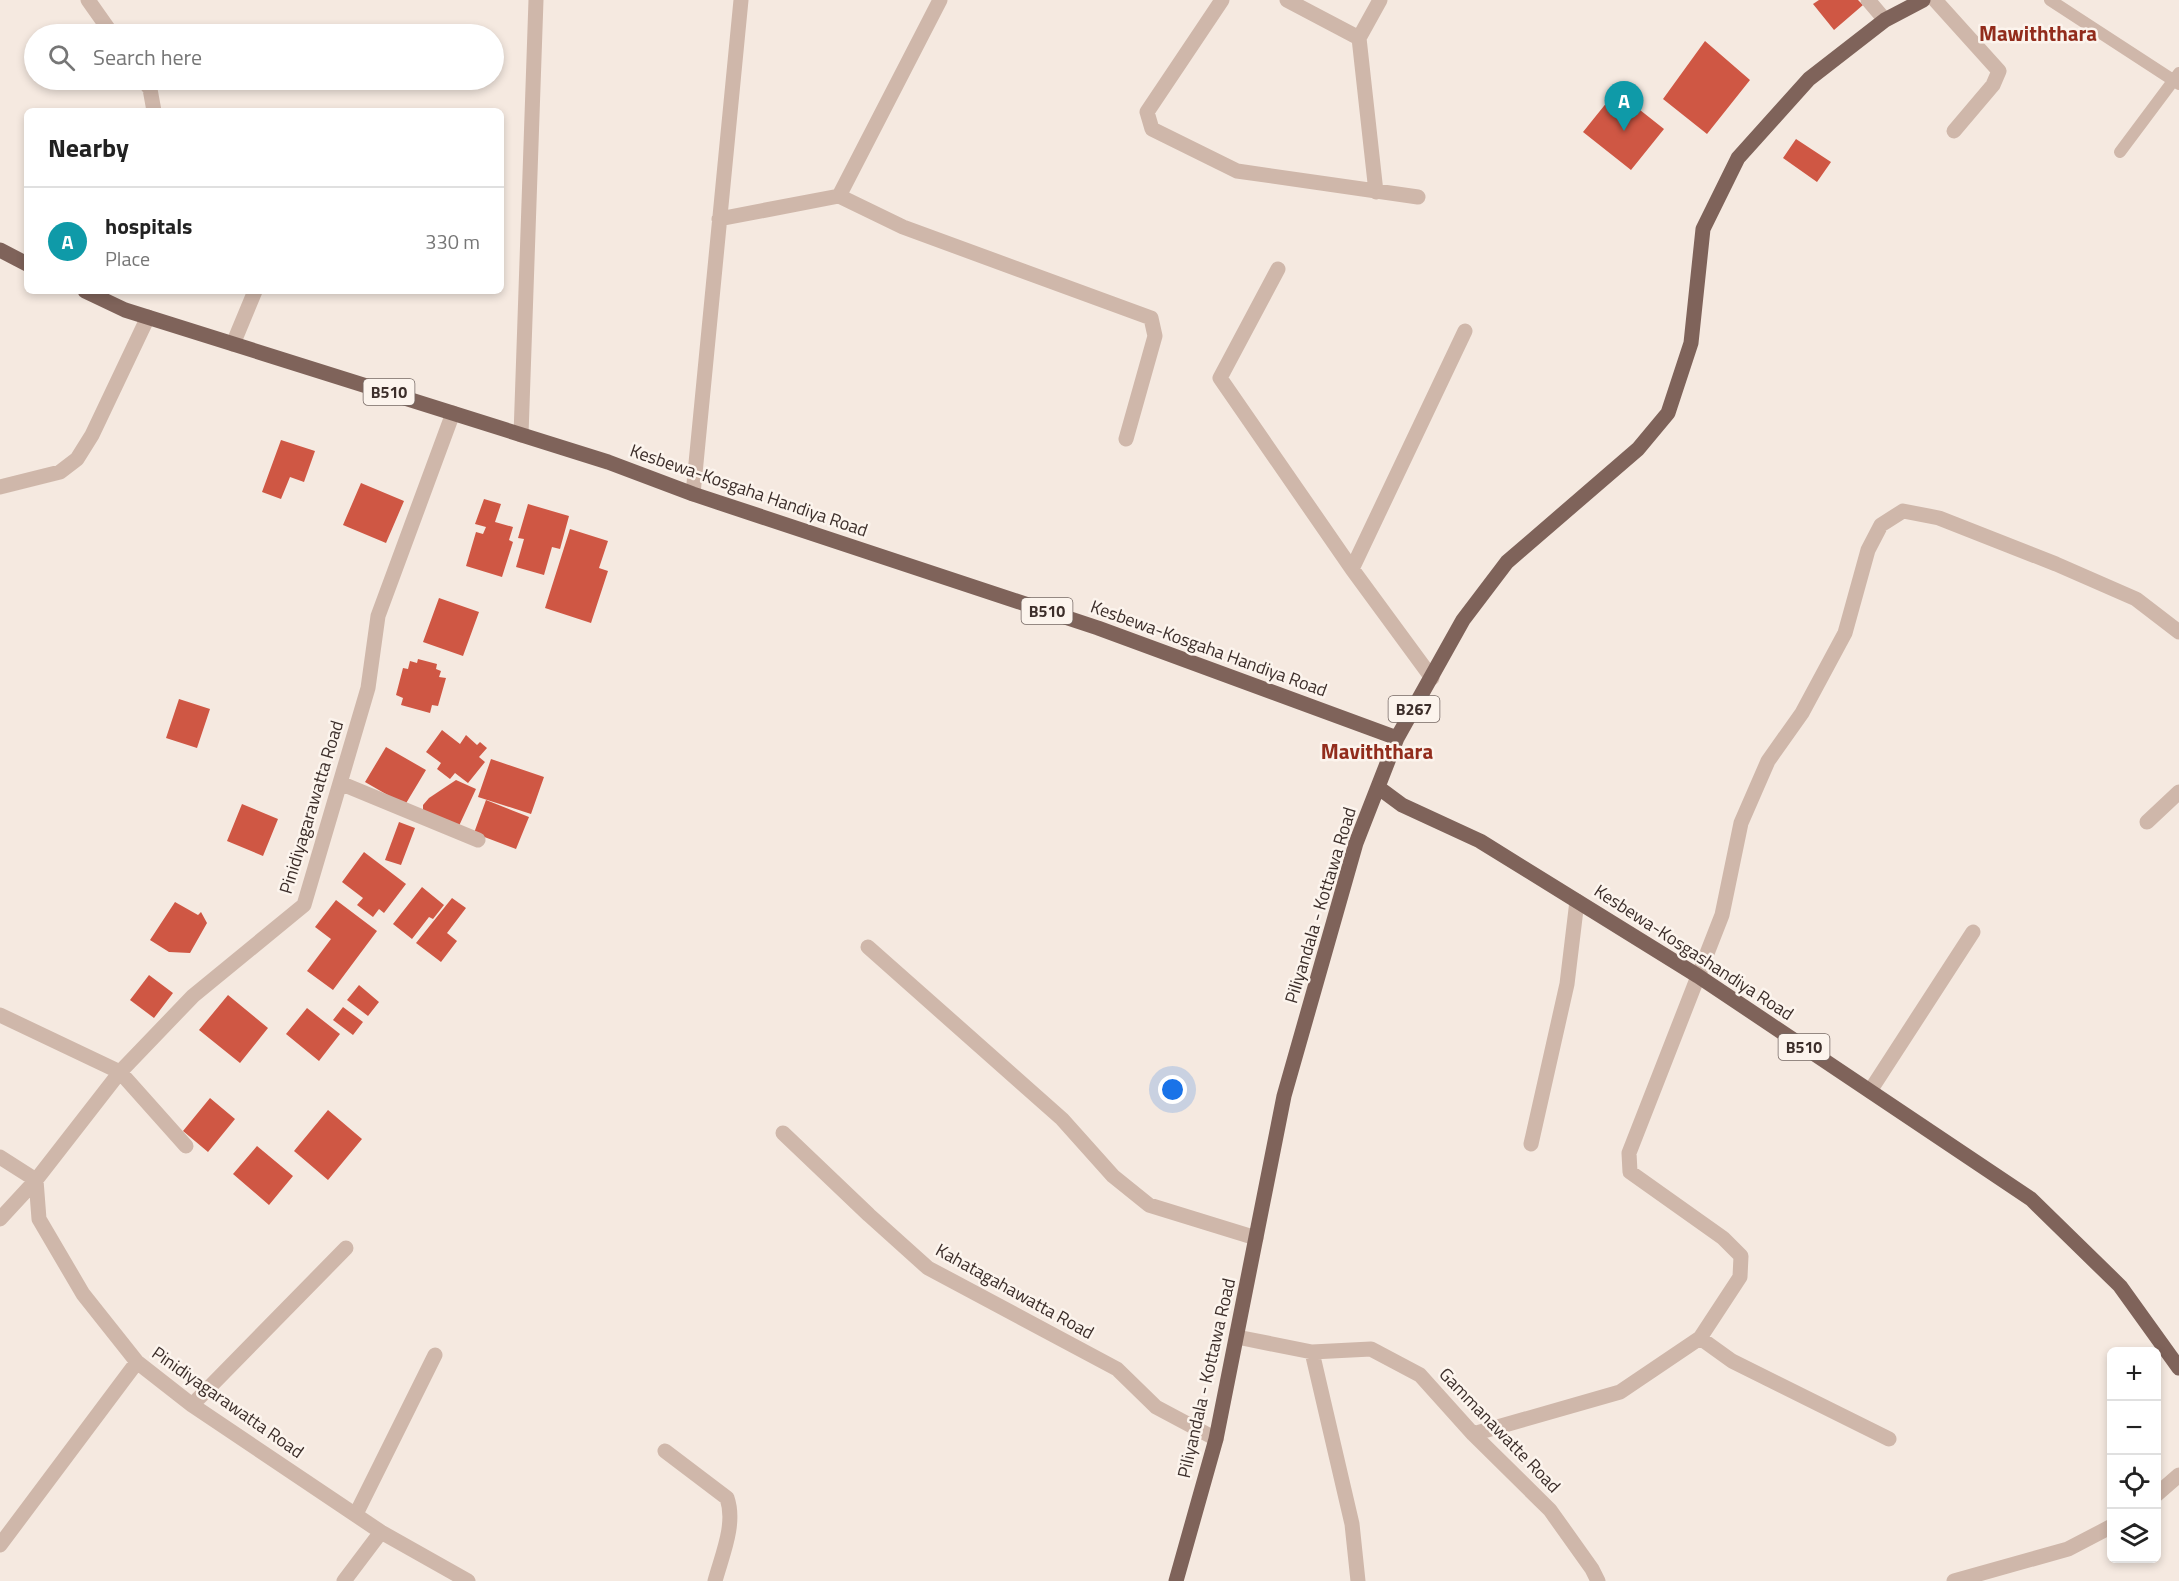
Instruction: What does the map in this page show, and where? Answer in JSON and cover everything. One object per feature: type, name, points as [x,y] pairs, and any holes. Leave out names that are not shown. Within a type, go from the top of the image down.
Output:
[{"type":"main road","name":"Piliyandala - Kottawa Road","points":[[1176,1581],[1216,1439],[1284,1096],[1356,843],[1397,738],[1463,620],[1508,562],[1638,450],[1668,413],[1690,343],[1703,229],[1737,158],[1809,79],[1885,20],[1923,0]]},
{"type":"main road","points":[[0,250],[24,262]]},
{"type":"main road","name":"Kesbewa-Kosgaha Handiya Road","points":[[91,294],[125,310],[608,462],[693,494],[1098,628],[1397,738]]},
{"type":"main road","name":"Kesbewa-Kosgashandiya Road","points":[[1379,788],[1402,805],[1480,841],[1698,976],[2031,1199],[2120,1286],[2179,1368]]},
{"type":"street","points":[[88,0],[105,24]]},
{"type":"street","points":[[521,435],[536,0]]},
{"type":"street","points":[[693,494],[741,0]]},
{"type":"street","points":[[839,196],[940,0]]},
{"type":"street","points":[[1222,0],[1147,112],[1152,129],[1237,171],[1418,197]]},
{"type":"street","points":[[1287,0],[1359,38]]},
{"type":"street","points":[[1376,192],[1359,38],[1380,0]]},
{"type":"street","points":[[1869,0],[1885,20]]},
{"type":"street","points":[[1935,0],[1999,71],[1993,85],[1954,131]]},
{"type":"street","points":[[150,90],[153,108]]},
{"type":"street","points":[[718,219],[839,196],[903,227],[1151,318],[1155,336],[1126,440]]},
{"type":"street","points":[[1278,269],[1220,378],[1352,569],[1432,678]]},
{"type":"street","points":[[233,344],[254,294]]},
{"type":"street","points":[[0,487],[60,472],[77,459],[92,435],[148,317]]},
{"type":"street","points":[[1352,569],[1465,331]]},
{"type":"street","name":"Pinidiyagarawatta Road","points":[[453,413],[378,616],[368,688],[304,904],[193,996],[120,1072],[36,1180],[39,1219],[83,1294],[137,1362],[192,1405],[381,1532],[468,1581]]},
{"type":"street","points":[[1473,1434],[1620,1392],[1700,1338],[1740,1277],[1741,1256],[1723,1238],[1630,1172],[1629,1154],[1722,915],[1741,823],[1768,761],[1802,713],[1845,633],[1868,550],[1881,525],[1903,511],[1939,518],[2056,564],[2136,599],[2179,632]]},
{"type":"street","points":[[340,783],[478,840]]},
{"type":"street","points":[[2147,822],[2179,792]]},
{"type":"street","points":[[1531,1144],[1567,984],[1577,901]]},
{"type":"street","points":[[1870,1091],[1973,932]]},
{"type":"street","points":[[868,947],[1062,1119],[1113,1176],[1149,1204],[1256,1238]]},
{"type":"street","points":[[0,1015],[120,1072],[186,1146]]},
{"type":"street","name":"Kahatagahawatta Road","points":[[783,1133],[868,1215],[928,1268],[1118,1369],[1156,1407],[1216,1439]]},
{"type":"street","points":[[0,1157],[36,1180],[0,1219]]},
{"type":"street","points":[[192,1405],[346,1248]]},
{"type":"street","name":"Gammanawatte Road","points":[[1237,1337],[1312,1352],[1371,1349],[1420,1375],[1473,1434],[1550,1510],[1598,1581]]},
{"type":"street","points":[[1700,1338],[1732,1360],[1889,1439]]},
{"type":"street","points":[[1312,1352],[1353,1524],[1358,1581]]},
{"type":"street","points":[[356,1514],[435,1355]]},
{"type":"street","points":[[0,1545],[137,1362]]},
{"type":"street","points":[[665,1451],[727,1498],[730,1520],[715,1581]]},
{"type":"street","points":[[2161,1491],[2179,1475]]},
{"type":"street","points":[[1954,1581],[2068,1549],[2107,1529]]},
{"type":"street","points":[[344,1581],[381,1532]]},
{"type":"lane","points":[[2050,0],[2177,79],[2120,152]]},
{"type":"building","points":[[1819,0],[1858,0],[1863,5],[1834,30],[1813,4]]},
{"type":"building","points":[[1705,41],[1750,80],[1707,134],[1663,99]]},
{"type":"building","points":[[1616,91],[1664,129],[1631,170],[1583,132]]},
{"type":"building","points":[[1796,139],[1831,162],[1817,182],[1783,158]]},
{"type":"building","points":[[281,440],[315,451],[304,482],[290,477],[281,499],[262,492]]},
{"type":"building","points":[[361,483],[404,501],[386,543],[343,525]]},
{"type":"building","points":[[484,499],[501,504],[495,522],[513,527],[509,540],[513,542],[502,577],[466,566],[476,532],[483,534],[486,527],[475,524]]},
{"type":"building","points":[[528,504],[569,516],[560,549],[552,547],[544,575],[516,567],[524,539],[518,538]]},
{"type":"building","points":[[570,529],[608,541],[599,568],[608,571],[591,623],[545,608]]},
{"type":"building","points":[[439,598],[479,612],[463,656],[423,642]]},
{"type":"building","points":[[418,659],[437,664],[436,669],[441,671],[439,677],[446,678],[438,706],[432,705],[430,713],[401,705],[403,698],[396,695],[403,668],[408,669],[410,661],[417,663]]},
{"type":"building","points":[[179,699],[210,709],[197,748],[166,738]]},
{"type":"building","points":[[442,730],[460,744],[466,735],[477,745],[480,742],[487,748],[479,757],[485,762],[468,783],[455,773],[450,779],[437,769],[441,763],[426,752]]},
{"type":"building","points":[[386,747],[426,770],[405,805],[365,782]]},
{"type":"building","points":[[491,759],[544,777],[531,814],[478,797]]},
{"type":"building","points":[[456,780],[476,789],[458,828],[423,813],[423,805],[429,798]]},
{"type":"building","points":[[486,800],[529,817],[516,849],[474,833]]},
{"type":"building","points":[[242,804],[278,819],[263,856],[227,841]]},
{"type":"building","points":[[399,822],[415,828],[401,865],[385,860]]},
{"type":"building","points":[[364,852],[406,884],[384,913],[379,909],[373,917],[357,905],[363,898],[342,882]]},
{"type":"building","points":[[422,887],[444,905],[433,919],[429,917],[412,939],[393,924]]},
{"type":"building","points":[[452,898],[466,908],[447,933],[457,941],[441,962],[416,943]]},
{"type":"building","points":[[336,900],[377,931],[333,990],[307,971],[331,939],[315,927]]},
{"type":"building","points":[[175,902],[198,915],[201,912],[207,923],[190,953],[169,952],[150,940]]},
{"type":"building","points":[[149,975],[173,993],[154,1018],[130,1000]]},
{"type":"building","points":[[359,985],[379,1002],[368,1016],[347,1000]]},
{"type":"building","points":[[228,995],[268,1028],[240,1063],[199,1030]]},
{"type":"building","points":[[343,1007],[363,1022],[353,1035],[333,1020]]},
{"type":"building","points":[[307,1008],[340,1034],[319,1061],[286,1034]]},
{"type":"building","points":[[210,1098],[235,1119],[208,1152],[183,1131]]},
{"type":"building","points":[[328,1110],[362,1139],[328,1180],[294,1151]]},
{"type":"building","points":[[257,1146],[293,1176],[269,1205],[233,1174]]},
{"type":"place","name":"hospitals","points":[[1624,131]]},
{"type":"district","name":"Mawiththara","points":[[2038,33]]},
{"type":"district","name":"Maviththara","points":[[1377,751]]}]
